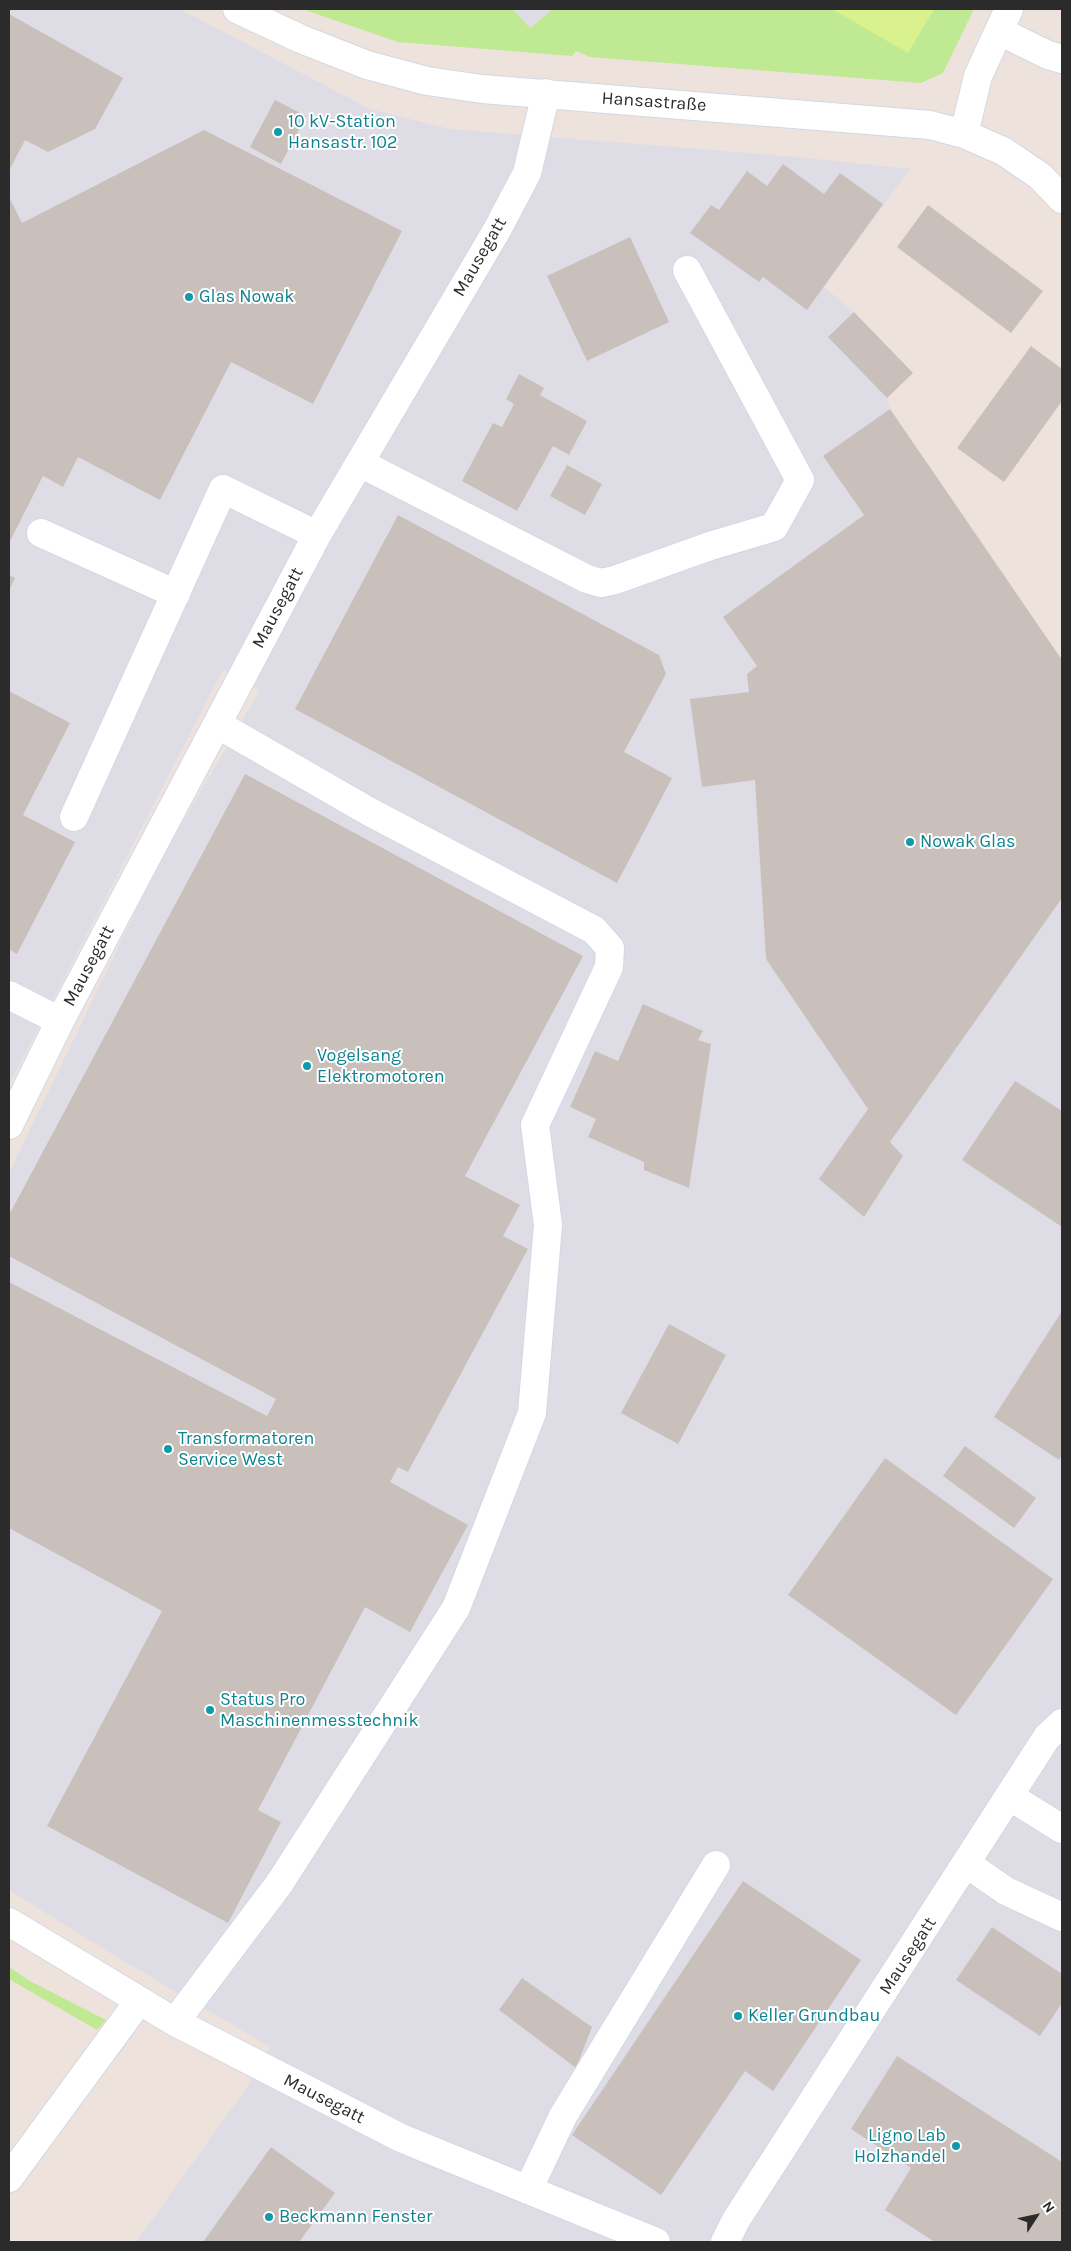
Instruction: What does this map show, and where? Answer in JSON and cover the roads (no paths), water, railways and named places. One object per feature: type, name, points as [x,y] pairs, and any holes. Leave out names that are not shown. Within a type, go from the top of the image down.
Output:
[{"type":"street","name":"Hansastraße","points":[[237,9],[301,39],[367,65],[427,81],[482,89],[920,124],[964,134],[1003,151],[1040,176],[1062,199]]},
{"type":"street","points":[[964,134],[978,76],[1004,20],[1048,55],[1062,59]]},
{"type":"street","name":"Mausegatt","points":[[9,1125],[60,1021],[318,535],[498,230],[527,172],[546,93]]},
{"type":"street","points":[[360,463],[540,556],[587,579],[601,583],[710,546],[774,527],[800,480],[687,270]]},
{"type":"street","points":[[74,818],[223,489],[318,535]]},
{"type":"street","points":[[41,532],[176,594]]},
{"type":"street","points":[[175,2022],[279,1884],[456,1608],[532,1413],[548,1225],[535,1124],[609,967],[610,948],[594,930],[368,811],[217,724]]},
{"type":"street","points":[[9,995],[60,1021]]},
{"type":"street","name":"Mausegatt","points":[[725,2242],[736,2220],[1047,1737],[1062,1723]]},
{"type":"street","points":[[1009,1796],[1062,1829]]},
{"type":"street","points":[[967,1864],[1006,1891],[1062,1918]]},
{"type":"street","points":[[528,2190],[563,2116],[716,1865]]},
{"type":"street","name":"Mausegatt","points":[[9,1922],[175,2022],[400,2138],[656,2242]]},
{"type":"street","points":[[9,2178],[139,2001]]},
{"type":"place","name":"10 kV-Station Hansastr. 102","points":[[278,132]]},
{"type":"place","name":"Glas Nowak","points":[[189,297]]},
{"type":"place","name":"Nowak Glas","points":[[910,842]]},
{"type":"place","name":"Vogelsang Elektromotoren","points":[[307,1066]]},
{"type":"place","name":"Transformatoren Service West","points":[[168,1449]]},
{"type":"place","name":"Status Pro Maschinenmesstechnik","points":[[210,1710]]},
{"type":"place","name":"Keller Grundbau","points":[[738,2016]]},
{"type":"place","name":"Ligno Lab Holzhandel","points":[[956,2146]]},
{"type":"place","name":"Beckmann Fenster","points":[[269,2217]]}]
